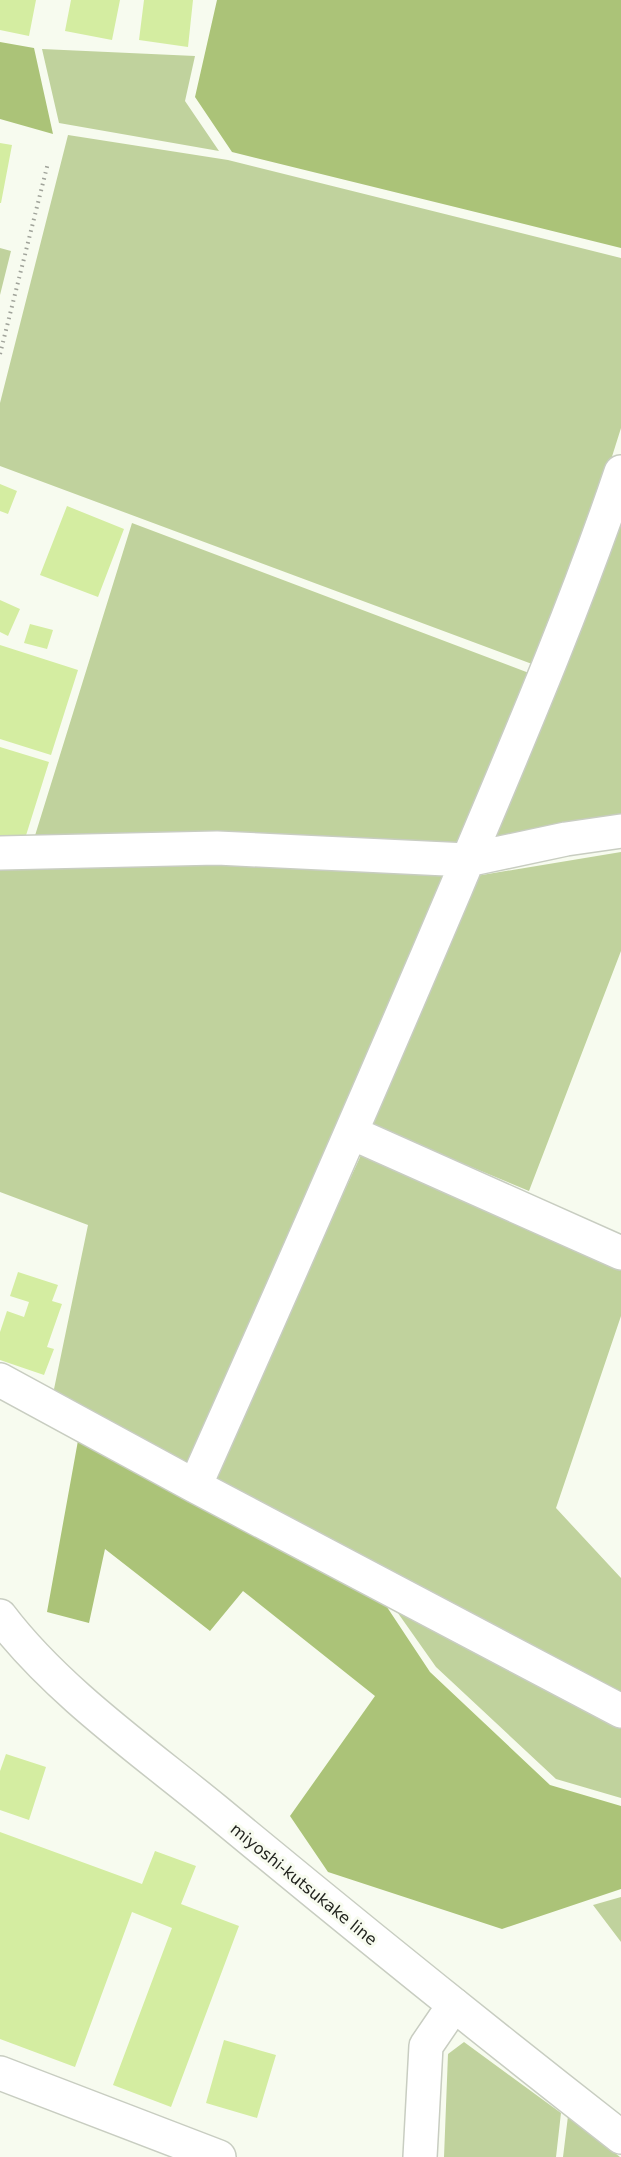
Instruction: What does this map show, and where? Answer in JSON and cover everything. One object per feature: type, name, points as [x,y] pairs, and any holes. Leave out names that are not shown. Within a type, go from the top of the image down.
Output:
[{"type":"street","points":[[195,1486],[352,1133],[544,679],[603,526],[621,472]]},
{"type":"street","points":[[0,853],[217,848],[467,860],[566,839],[621,831]]},
{"type":"street","points":[[352,1133],[621,1253]]},
{"type":"street","points":[[0,1380],[195,1486],[621,1711]]},
{"type":"street","name":"miyoshi-kutsukake line","points":[[0,1616],[15,1636],[68,1689],[454,2005],[621,2138]]},
{"type":"street","points":[[420,2157],[426,2046],[454,2005]]},
{"type":"street","points":[[0,2073],[166,2147],[219,2157]]},
{"type":"path","points":[[0,354],[48,163]]},
{"type":"green space","points":[[217,0],[621,0],[621,248],[232,152],[195,97]]},
{"type":"green space","points":[[0,42],[34,48],[53,134],[0,119]]},
{"type":"green space","points":[[42,49],[195,56],[185,101],[219,151],[59,123]]},
{"type":"green space","points":[[68,135],[228,160],[621,258],[621,428],[593,517],[532,664],[0,466],[0,403]]},
{"type":"green space","points":[[0,248],[11,251],[0,295]]},
{"type":"green space","points":[[621,508],[621,825],[481,851]]},
{"type":"green space","points":[[132,523],[529,673],[459,852],[33,842]]},
{"type":"green space","points":[[621,852],[621,951],[529,1191],[370,1125],[476,876]]},
{"type":"green space","points":[[214,859],[443,874],[340,1129],[190,1470],[53,1394],[88,1225],[0,1192],[0,862]]},
{"type":"green space","points":[[361,1155],[621,1271],[621,1316],[556,1508],[621,1578],[621,1694],[213,1478]]},
{"type":"green space","points":[[79,1435],[379,1595],[430,1672],[550,1785],[621,1806],[621,1889],[502,1929],[328,1872],[290,1816],[375,1696],[243,1591],[210,1631],[105,1549],[89,1623],[47,1612]]},
{"type":"green space","points":[[388,1599],[621,1723],[621,1798],[556,1779],[436,1667]]},
{"type":"green space","points":[[621,1897],[621,1942],[593,1905]]},
{"type":"green space","points":[[464,2042],[561,2113],[556,2157],[444,2157],[448,2054]]},
{"type":"green space","points":[[568,2116],[620,2157],[563,2157]]},
{"type":"building","points":[[0,0],[36,0],[29,36],[0,30]]},
{"type":"building","points":[[71,0],[120,0],[112,40],[65,31]]},
{"type":"building","points":[[144,0],[193,0],[188,47],[139,40]]},
{"type":"building","points":[[0,143],[12,145],[1,203],[0,203]]},
{"type":"building","points":[[0,484],[17,491],[8,514],[0,511]]},
{"type":"building","points":[[67,506],[124,529],[98,597],[40,575]]},
{"type":"building","points":[[0,600],[20,609],[8,636],[0,632]]},
{"type":"building","points":[[30,624],[53,630],[47,649],[24,643]]},
{"type":"building","points":[[0,645],[78,670],[51,755],[0,739]]},
{"type":"building","points":[[0,747],[49,762],[23,845],[0,838]]},
{"type":"building","points":[[18,1272],[58,1285],[52,1301],[62,1304],[47,1347],[54,1349],[44,1375],[0,1360],[0,1332],[7,1311],[24,1317],[29,1302],[10,1296]]},
{"type":"building","points":[[6,1754],[46,1767],[29,1820],[0,1810],[0,1771]]},
{"type":"building","points":[[0,1832],[142,1884],[155,1851],[196,1866],[181,1904],[239,1926],[171,2107],[113,2085],[172,1928],[132,1912],[75,2067],[0,2039]]},
{"type":"building","points":[[224,2040],[276,2055],[257,2118],[206,2103]]}]
